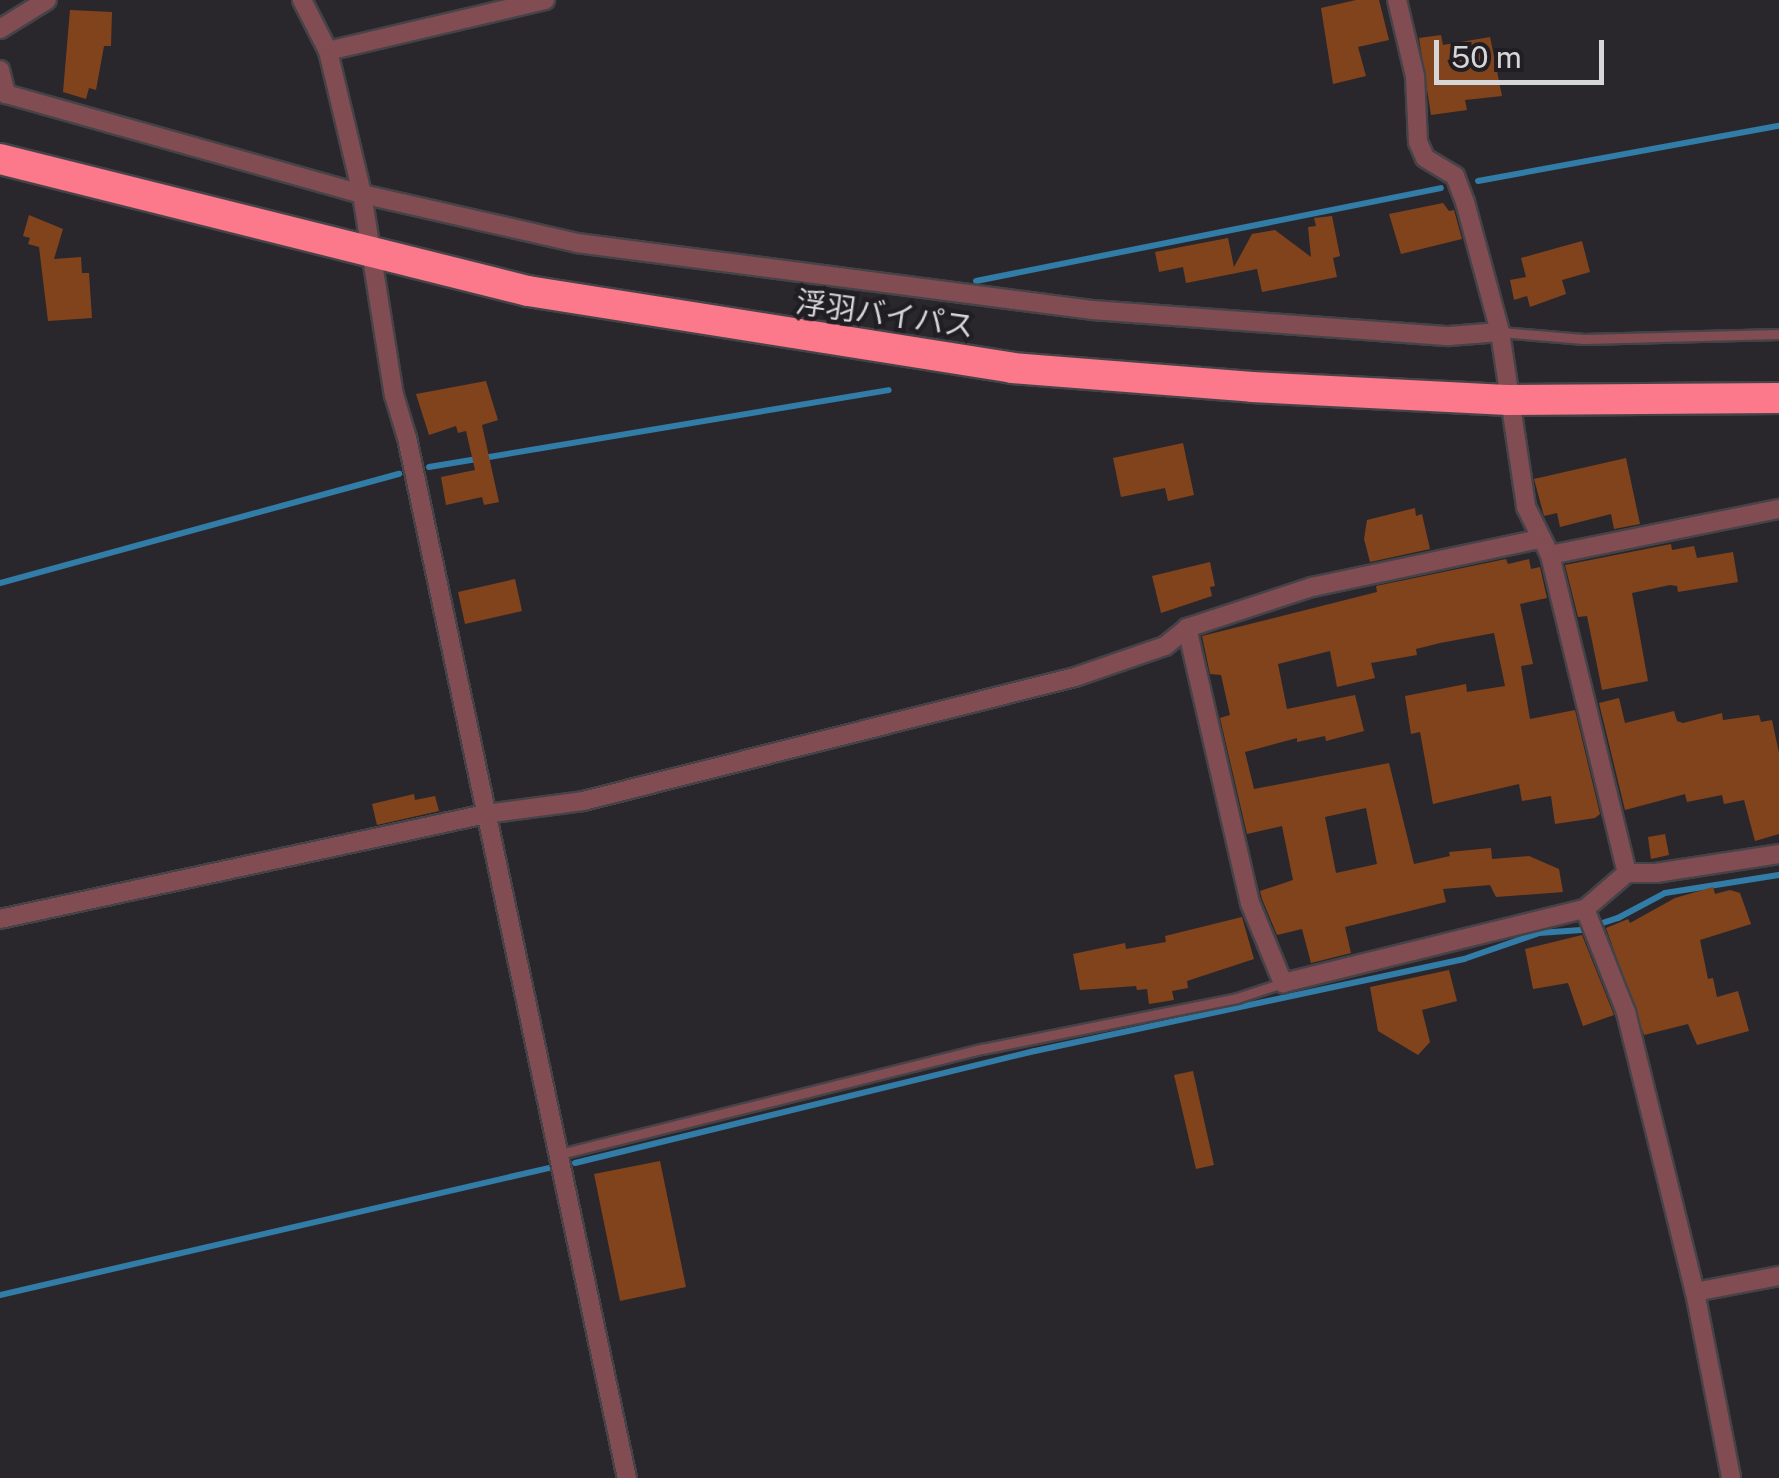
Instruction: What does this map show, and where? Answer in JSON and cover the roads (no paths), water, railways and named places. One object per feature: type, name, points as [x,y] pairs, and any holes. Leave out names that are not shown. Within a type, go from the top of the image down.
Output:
[{"type":"highway","name":"浮羽バイパス","points":[[0,159],[375,256],[565,298],[1012,368],[1252,387],[1508,400],[1779,398]]},
{"type":"street","points":[[0,29],[47,0]]},
{"type":"street","points":[[302,0],[328,51],[362,194],[375,256],[394,395],[408,438],[627,1478]]},
{"type":"street","points":[[328,51],[544,0]]},
{"type":"street","points":[[1397,0],[1415,76],[1418,142],[1424,158],[1455,176],[1500,332],[1526,507],[1545,547],[1628,872]]},
{"type":"street","points":[[0,70],[6,94],[362,194],[578,244],[1092,310],[1430,334],[1500,332]]},
{"type":"street","points":[[0,919],[486,814],[582,802],[1076,677],[1165,646],[1187,628],[1312,587],[1779,510]]},
{"type":"street","points":[[1187,628],[1250,902],[1283,983],[1587,915],[1628,872],[1656,873],[1779,854]]},
{"type":"street","points":[[1587,915],[1626,1012],[1695,1292],[1731,1478]]},
{"type":"street","points":[[1695,1292],[1779,1276]]},
{"type":"lane","points":[[1500,332],[1584,340],[1779,334]]},
{"type":"lane","points":[[560,1154],[982,1048],[1236,998],[1283,983]]},
{"type":"waterway","points":[[1478,181],[1779,126]]},
{"type":"waterway","points":[[976,281],[1441,188]]},
{"type":"waterway","points":[[429,467],[889,390]]},
{"type":"waterway","points":[[0,583],[399,474]]},
{"type":"waterway","points":[[575,1163],[1035,1051],[1464,959],[1539,933],[1581,930],[1618,918],[1665,893],[1779,875]]},
{"type":"waterway","points":[[0,1295],[549,1168]]}]
